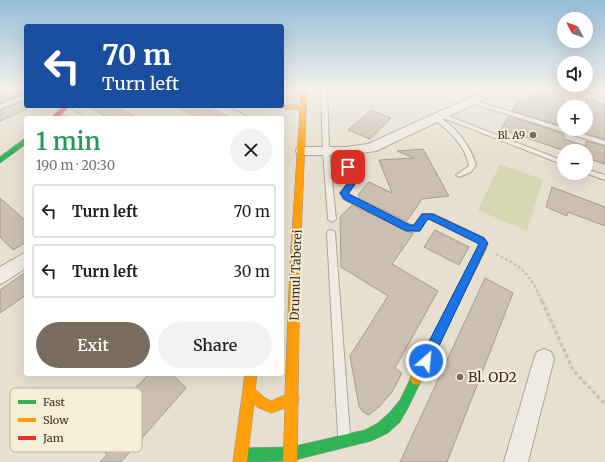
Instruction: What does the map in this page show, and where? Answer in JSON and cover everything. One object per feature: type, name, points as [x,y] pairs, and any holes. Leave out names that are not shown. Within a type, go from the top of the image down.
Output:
[{"type":"main road","name":"Drumul Taberei","points":[[290,458],[293,399],[295,264],[302,151],[302,111]]},
{"type":"main road","points":[[0,161],[24,143]]},
{"type":"main road","points":[[250,376],[240,459],[290,458],[366,436],[383,428],[404,404],[482,247]]},
{"type":"main road","points":[[249,391],[261,402],[271,407],[293,399]]},
{"type":"street","points":[[226,111],[238,116]]},
{"type":"street","points":[[302,151],[345,152],[370,148],[454,111]]},
{"type":"street","points":[[0,276],[24,260]]},
{"type":"street","points":[[516,462],[544,359]]},
{"type":"lane","points":[[325,111],[326,151],[332,219]]},
{"type":"lane","points":[[501,111],[605,143]]},
{"type":"lane","points":[[440,117],[557,160]]},
{"type":"lane","points":[[440,117],[472,158],[472,168],[459,174]]},
{"type":"lane","points":[[345,152],[351,184],[344,193],[346,197],[412,229],[417,228],[425,216],[430,216],[481,240],[484,243],[482,247]]},
{"type":"lane","points":[[593,174],[605,178]]},
{"type":"lane","points":[[331,233],[344,442]]},
{"type":"path","points":[[482,247],[514,262],[526,271],[534,283],[573,370],[605,404]]},
{"type":"green space","points":[[500,164],[543,180],[527,231],[478,210]]},
{"type":"building","points":[[0,111],[25,111],[0,121]]},
{"type":"building","points":[[95,111],[124,111],[134,116],[105,116]]},
{"type":"building","points":[[184,111],[210,111],[222,116],[195,116]]},
{"type":"building","points":[[370,111],[391,118],[370,139],[348,130]]},
{"type":"building","points":[[512,111],[557,111],[557,125]]},
{"type":"building","points":[[593,111],[605,111],[605,139],[593,136]]},
{"type":"building","name":"Bl. A9","points":[[509,116],[557,132],[557,136],[564,136],[564,139],[580,144],[557,144],[557,148],[501,129]]},
{"type":"building","name":"Bl. A9","points":[[586,141],[605,146],[605,164],[593,160],[593,144],[586,144]]},
{"type":"building","points":[[423,149],[449,196],[422,199],[407,221],[358,198],[360,196],[358,195],[369,182],[392,193],[379,160],[414,158],[397,151]]},
{"type":"building","points":[[552,187],[605,207],[605,226],[568,212],[567,216],[546,207]]},
{"type":"building","points":[[0,198],[24,219],[24,243],[13,250],[0,237]]},
{"type":"building","points":[[352,205],[413,234],[392,264],[438,291],[395,368],[402,373],[392,392],[379,407],[369,415],[363,412],[359,406],[350,356],[388,296],[341,267],[340,217]]},
{"type":"building","points":[[435,230],[469,247],[459,265],[424,247]]},
{"type":"building","points":[[24,273],[24,296],[0,313],[0,290]]},
{"type":"building","name":"Bl. OD2","points":[[485,278],[513,293],[447,462],[400,462]]},
{"type":"building","points":[[147,376],[174,376],[186,388],[142,438],[142,388],[135,388]]},
{"type":"building","points":[[105,452],[130,452],[121,462],[100,462],[107,455]]},
{"type":"traffic: fast","points":[[0,161],[24,143]]},
{"type":"traffic: fast","points":[[241,455],[291,454],[366,436],[383,428],[395,417],[404,404],[416,379]]},
{"type":"traffic: slow","points":[[290,462],[295,264],[303,111]]},
{"type":"traffic: slow","points":[[416,379],[482,247]]},
{"type":"traffic: slow","points":[[240,462],[251,376]]},
{"type":"traffic: slow","points":[[249,391],[261,403],[271,407],[293,399]]},
{"type":"traffic: jam","points":[[56,116],[62,111]]},
{"type":"place","name":"Bl. A9","points":[[533,135]]},
{"type":"place","name":"Bl. OD2","points":[[460,377]]},
{"type":"route","points":[[348,167],[351,186],[344,193],[346,197],[412,229],[417,228],[425,216],[430,216],[481,240],[484,243],[426,361]]}]
